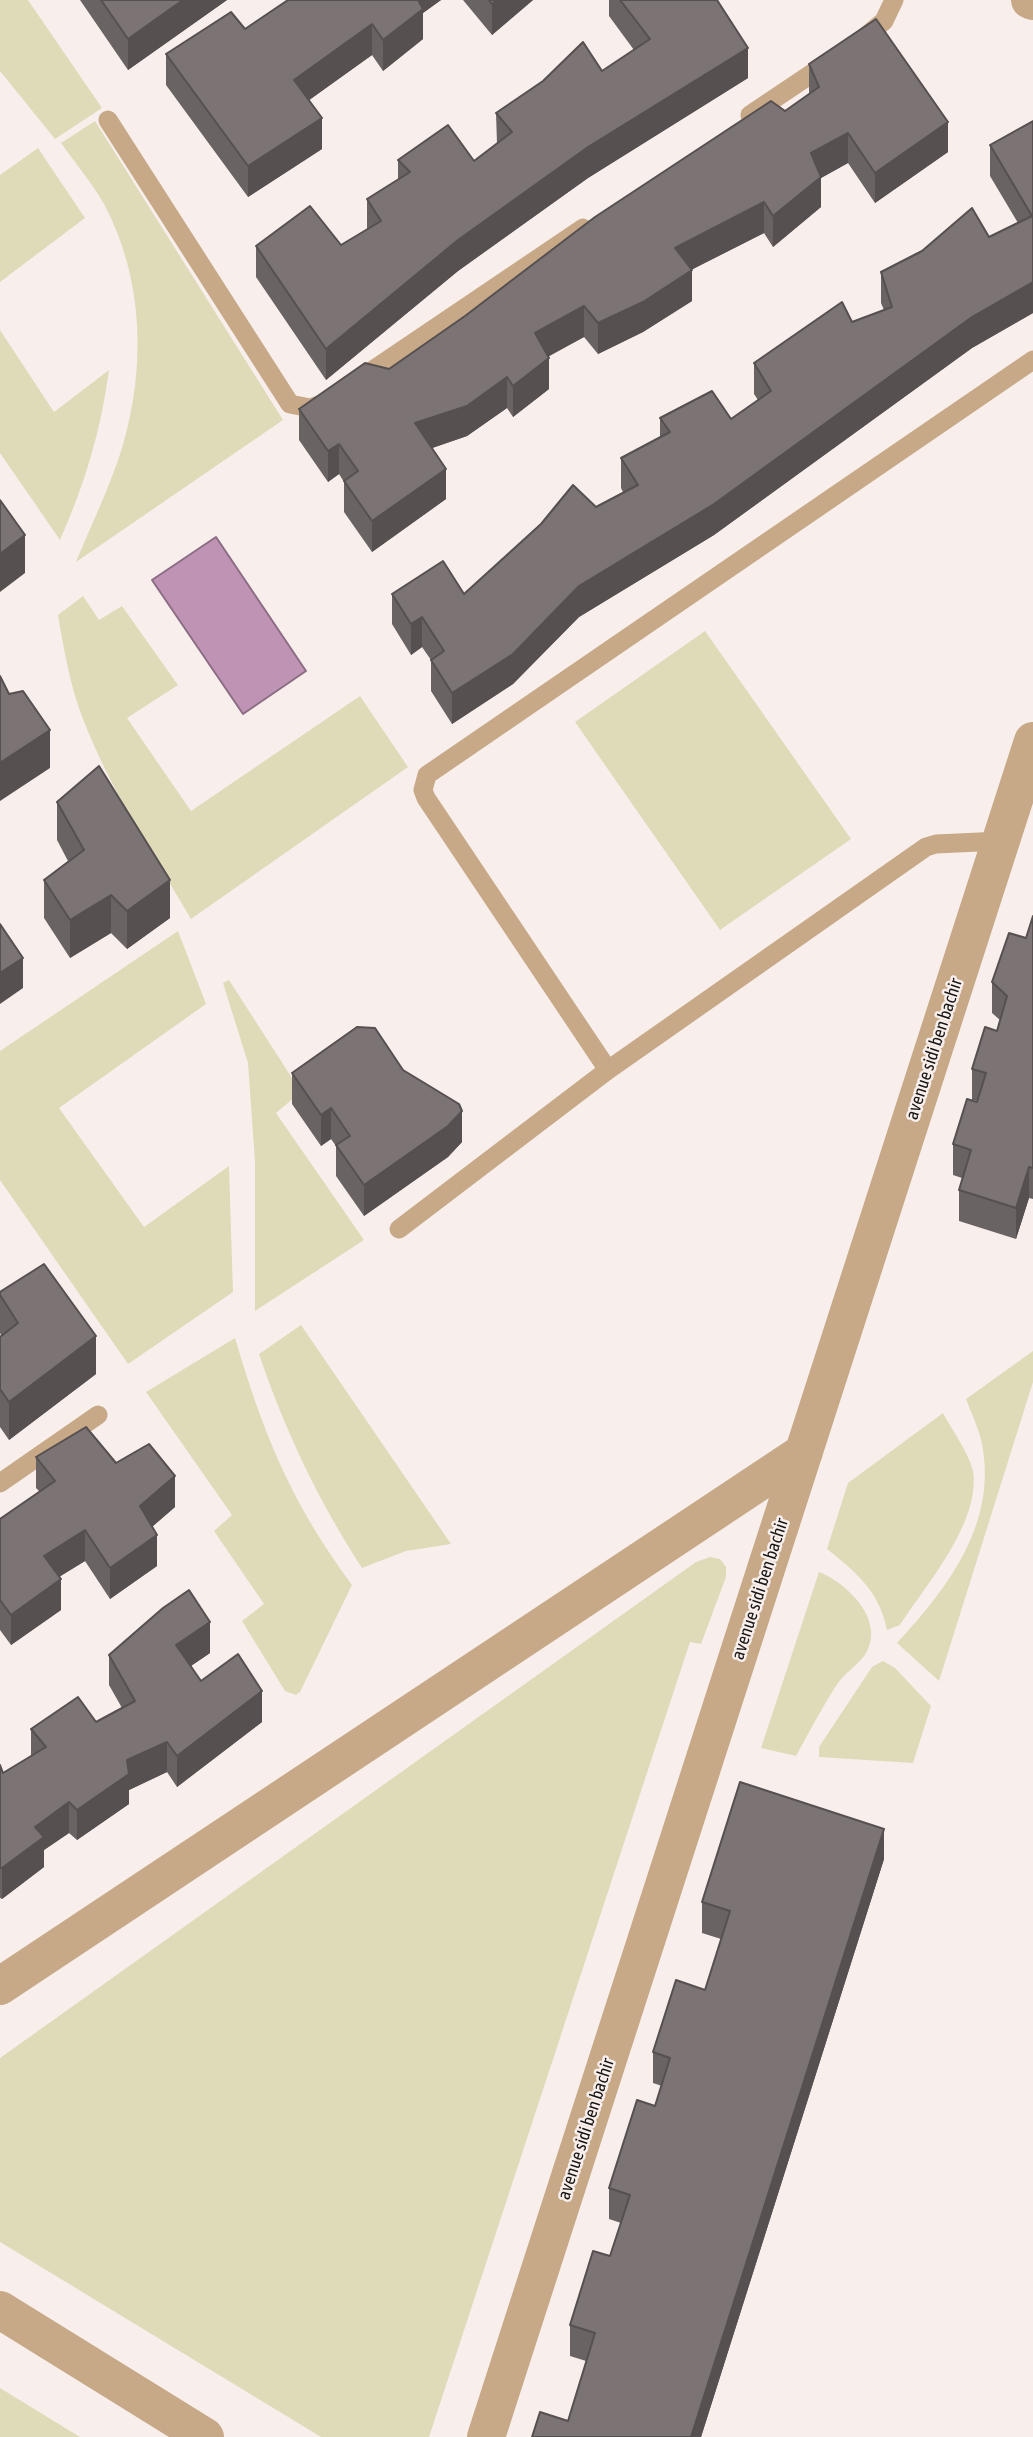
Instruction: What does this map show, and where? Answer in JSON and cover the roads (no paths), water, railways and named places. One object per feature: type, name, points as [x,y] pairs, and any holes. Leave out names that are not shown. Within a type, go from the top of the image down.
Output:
[{"type":"street","name":"avenue sidi ben bachir","points":[[486,2437],[1033,741]]},
{"type":"street","points":[[0,1986],[804,1452]]},
{"type":"street","points":[[0,2310],[205,2437]]},
{"type":"lane","points":[[737,124],[876,30],[888,15],[894,0]]},
{"type":"lane","points":[[108,120],[290,404],[298,407],[321,405],[599,218]]},
{"type":"lane","points":[[608,1070],[426,798],[424,790],[427,775],[1033,360]]},
{"type":"lane","points":[[399,1229],[608,1070],[926,847],[936,844],[1001,841]]},
{"type":"lane","points":[[0,1483],[98,1415]]}]
